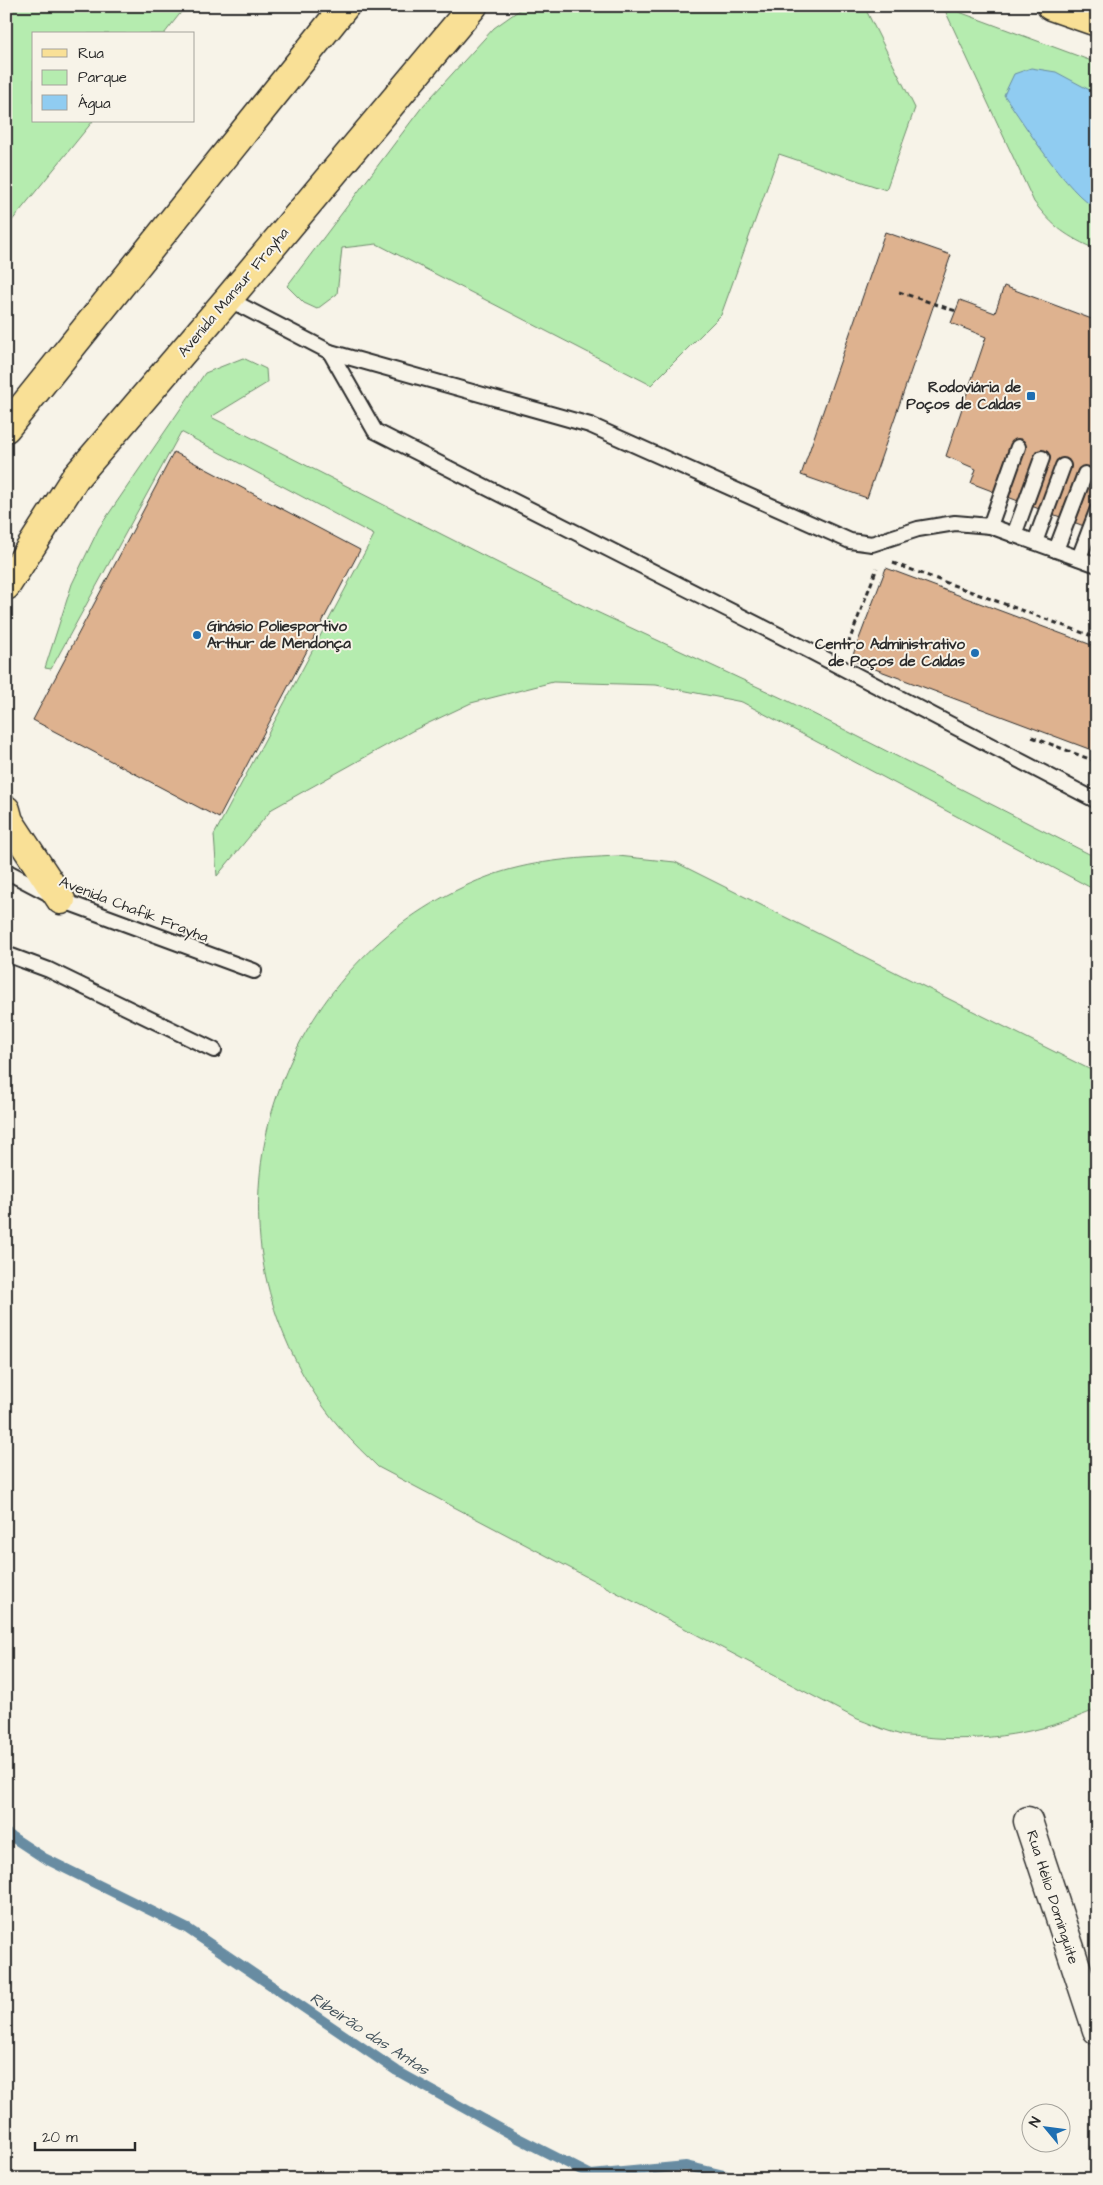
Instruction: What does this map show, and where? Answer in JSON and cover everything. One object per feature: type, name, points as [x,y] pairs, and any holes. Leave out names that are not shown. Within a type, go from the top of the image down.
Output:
[{"type":"main road","points":[[6,428],[345,6]]},
{"type":"main road","name":"Avenida Mansur Frayha","points":[[6,586],[74,478],[228,299],[472,6]]},
{"type":"main road","points":[[1051,6],[1097,22]]},
{"type":"main road","points":[[6,810],[9,821],[61,900]]},
{"type":"street","name":"Rua Hélio Dominguite","points":[[1028,1821],[1097,2030]]},
{"type":"lane","points":[[228,299],[330,352],[590,425],[850,541],[872,544],[918,529],[955,523],[990,526],[1097,565]]},
{"type":"lane","points":[[330,352],[375,431],[808,650],[1097,801]]},
{"type":"lane","points":[[990,526],[1018,447]]},
{"type":"lane","points":[[1014,535],[1042,458]]},
{"type":"lane","points":[[1035,542],[1063,466]]},
{"type":"lane","points":[[1056,550],[1085,474]]},
{"type":"lane","points":[[1079,558],[1097,511]]},
{"type":"lane","name":"Avenida Chafik Frayha","points":[[6,871],[61,900],[254,971]]},
{"type":"lane","points":[[6,954],[49,970],[214,1050]]},
{"type":"path","points":[[899,292],[956,311]]},
{"type":"path","points":[[890,562],[1097,638]]},
{"type":"path","points":[[847,646],[877,567]]},
{"type":"path","points":[[1024,734],[1097,762]]},
{"type":"green space","points":[[6,6],[186,6],[166,32],[32,32],[32,122],[92,122],[6,228]]},
{"type":"green space","points":[[525,6],[864,6],[915,108],[886,190],[779,154],[721,315],[651,385],[377,244],[342,248],[337,294],[317,309],[304,303],[287,286],[422,107],[494,28]]},
{"type":"green space","points":[[943,6],[1097,63],[1097,250],[1061,230],[1034,202]]},
{"type":"green space","points":[[243,358],[266,369],[267,383],[211,417],[569,599],[788,701],[1097,858],[1097,891],[742,702],[656,685],[553,682],[471,703],[412,731],[272,809],[217,876],[214,835],[374,535],[181,432],[51,669],[45,668],[72,584],[99,528],[205,373]]},
{"type":"green space","points":[[618,856],[675,862],[1097,1073],[1097,1709],[1034,1730],[968,1739],[904,1736],[855,1718],[378,1467],[333,1420],[302,1373],[284,1335],[264,1266],[259,1197],[268,1129],[290,1064],[323,1004],[368,952],[423,909],[487,877],[519,867],[552,861]]},
{"type":"water","points":[[1031,68],[1056,72],[1097,94],[1097,209],[1085,201],[1060,174],[1004,95],[1014,74]]},
{"type":"building","points":[[885,232],[951,255],[867,498],[801,475]]},
{"type":"building","name":"Rodoviária de Poços de Caldas","points":[[1004,286],[1097,321],[1097,531],[971,483],[976,469],[946,456],[986,337],[951,323],[960,300],[995,313]]},
{"type":"building","name":"Ginásio Poliesportivo Arthur de Mendonça","points":[[174,452],[360,550],[219,818],[33,720]]},
{"type":"building","name":"Centro Administrativo de Poços de Caldas","points":[[886,568],[1097,647],[1097,752],[851,660]]},
{"type":"waterway","name":"Ribeirão das Antas","points":[[6,1833],[44,1858],[188,1929],[397,2071],[514,2136],[591,2175],[686,2166],[741,2179]]},
{"type":"place","name":"Rodoviária de Poços de Caldas","points":[[1031,396]]},
{"type":"place","name":"Ginásio Poliesportivo Arthur de Mendonça","points":[[197,635]]},
{"type":"place","name":"Centro Administrativo de Poços de Caldas","points":[[975,653]]}]
